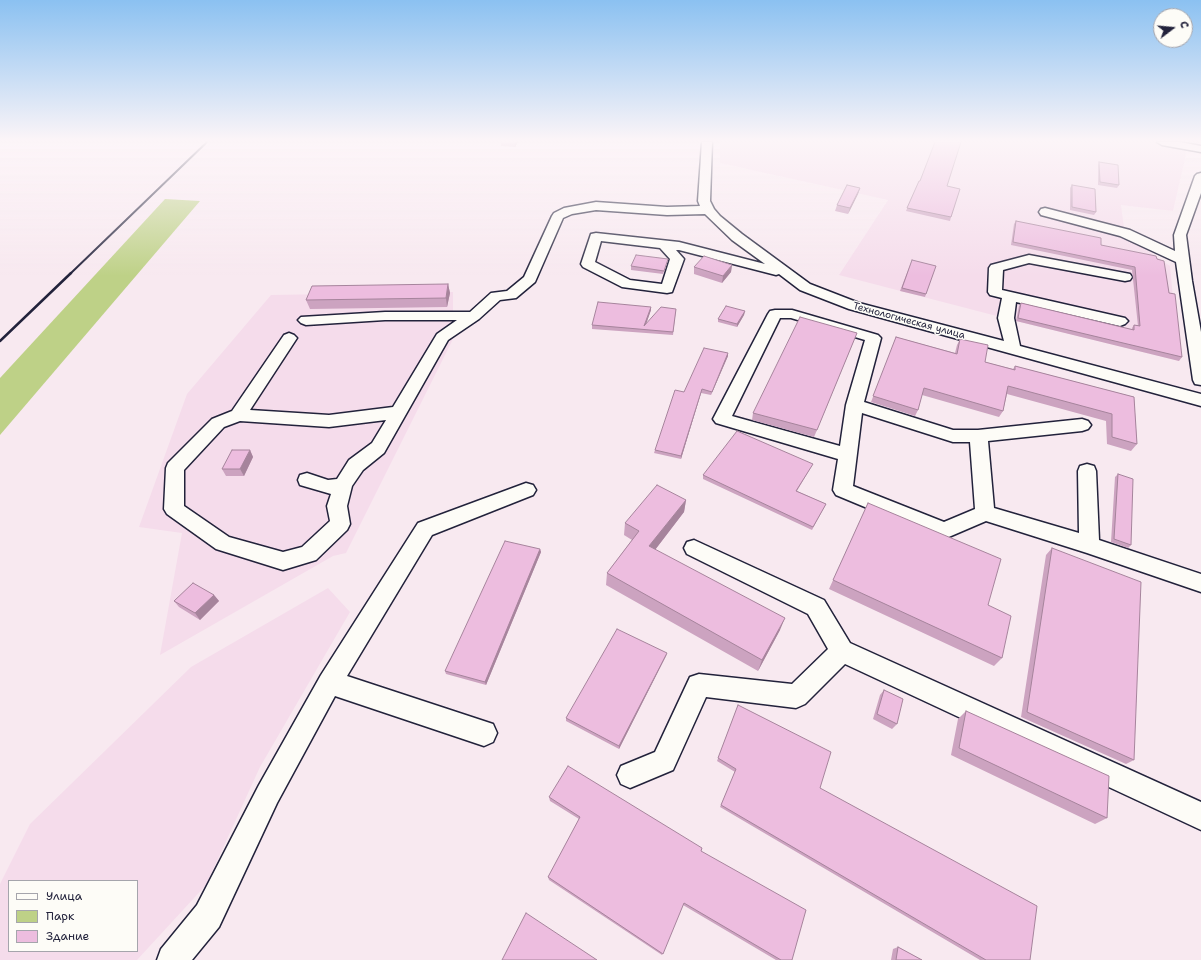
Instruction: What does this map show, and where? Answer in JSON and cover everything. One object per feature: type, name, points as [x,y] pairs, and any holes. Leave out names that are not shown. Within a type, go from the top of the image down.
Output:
[{"type":"street","points":[[398,412],[329,421],[238,415],[218,423],[175,468],[174,509],[223,543],[283,561],[308,554],[340,524],[337,506],[344,485],[356,465],[378,448],[442,337],[474,316],[496,296],[511,295],[530,279],[558,216],[568,211],[596,206],[667,211],[708,210],[704,201],[705,187]]},
{"type":"street","points":[[1197,187],[1180,236],[1185,281],[1201,380]]},
{"type":"street","name":"Технологическая улица","points":[[708,210],[737,237],[805,287],[854,306],[1201,400]]},
{"type":"street","points":[[1045,212],[1125,232],[1183,260]]},
{"type":"street","points":[[664,244],[677,259],[667,289],[628,284],[588,264],[596,237],[664,244],[679,246],[761,268],[784,272]]},
{"type":"street","points":[[1120,321],[995,292],[996,268],[1029,259],[1125,276]]},
{"type":"street","points":[[1185,281],[1201,285]]},
{"type":"street","points":[[1010,296],[1006,318],[1014,349]]},
{"type":"street","points":[[848,455],[722,419],[775,314],[792,314],[873,338],[855,405],[848,455],[843,490],[944,531],[985,512],[1201,583]]},
{"type":"street","points":[[306,320],[385,316],[474,316]]},
{"type":"street","points":[[238,415],[289,338]]},
{"type":"street","points":[[855,405],[953,436],[978,436],[1082,425]]},
{"type":"street","points":[[978,436],[985,512]]},
{"type":"street","points":[[1087,471],[1089,545]]},
{"type":"street","points":[[307,480],[328,487],[344,485]]},
{"type":"street","points":[[172,960],[208,916],[268,794],[329,683],[425,529],[526,490]]},
{"type":"street","points":[[694,548],[816,607],[842,651],[1201,816]]},
{"type":"street","points":[[630,775],[664,761],[699,686],[796,696],[842,651]]},
{"type":"street","points":[[329,683],[352,688],[484,733]]},
{"type":"shaded area","points":[[828,187],[1179,187],[1173,211],[1121,205],[1125,235],[1170,266],[1179,361],[839,275],[888,200]]},
{"type":"shaded area","points":[[453,292],[453,339],[346,553],[333,556],[160,655],[182,533],[139,527],[187,394],[271,295]]},
{"type":"shaded area","points":[[328,588],[350,612],[260,767],[206,885],[137,960],[0,960],[0,884],[30,824],[191,667]]},
{"type":"green space","points":[[165,199],[200,201],[0,435],[0,378]]},
{"type":"building","points":[[846,187],[860,188],[850,208],[837,205]]},
{"type":"building","points":[[916,187],[950,187],[960,189],[951,217],[907,208]]},
{"type":"building","points":[[1072,187],[1095,189],[1096,212],[1072,207]]},
{"type":"building","points":[[1016,221],[1101,238],[1101,245],[1156,256],[1157,259],[1164,261],[1169,293],[1175,294],[1182,357],[1018,318],[1021,303],[1134,330],[1134,325],[1140,326],[1135,267],[1013,242]]},
{"type":"building","points":[[636,255],[668,259],[664,271],[631,266]]},
{"type":"building","points":[[704,256],[732,265],[723,276],[694,267]]},
{"type":"building","points":[[912,260],[936,266],[926,294],[902,288]]},
{"type":"building","points":[[448,284],[446,298],[306,300],[312,286]]},
{"type":"building","points":[[598,302],[651,307],[644,326],[661,307],[676,309],[673,332],[592,325]]},
{"type":"building","points":[[726,306],[745,311],[737,324],[718,319]]},
{"type":"building","points":[[800,317],[857,333],[817,430],[753,413]]},
{"type":"building","points":[[896,337],[957,354],[960,339],[988,345],[985,362],[1015,370],[1015,366],[1134,397],[1137,444],[1112,437],[1112,414],[1008,386],[1003,411],[924,388],[918,410],[873,396]]},
{"type":"building","points":[[704,348],[728,353],[712,392],[702,389],[681,456],[655,450],[675,390],[684,392]]},
{"type":"building","points":[[737,431],[813,464],[796,491],[826,504],[813,527],[703,475]]},
{"type":"building","points":[[232,450],[250,450],[240,469],[222,469]]},
{"type":"building","points":[[1118,474],[1133,479],[1131,545],[1114,539]]},
{"type":"building","points":[[657,485],[686,500],[649,546],[785,618],[762,660],[607,573],[639,531],[625,523]]},
{"type":"building","points":[[868,503],[1001,559],[988,605],[1011,616],[1002,658],[833,580]]},
{"type":"building","points":[[505,541],[540,549],[485,682],[445,671]]},
{"type":"building","points":[[1052,548],[1141,582],[1134,760],[1027,712]]},
{"type":"building","points":[[193,583],[214,595],[195,613],[174,601]]},
{"type":"building","points":[[617,629],[667,653],[619,746],[566,718]]},
{"type":"building","points":[[884,690],[903,699],[897,724],[877,714]]},
{"type":"building","points":[[738,705],[831,752],[820,788],[1037,906],[1030,960],[986,960],[721,805],[736,769],[718,758]]},
{"type":"building","points":[[966,711],[1109,776],[1107,818],[959,748]]},
{"type":"building","points":[[568,766],[702,848],[701,851],[806,910],[792,960],[781,960],[684,903],[663,954],[548,877],[580,817],[549,797]]},
{"type":"building","points":[[526,913],[597,960],[502,960]]},
{"type":"building","points":[[898,947],[922,960],[896,960]]},
{"type":"railway","points":[[70,274],[161,187]]},
{"type":"railway","points":[[0,341],[71,273]]}]
